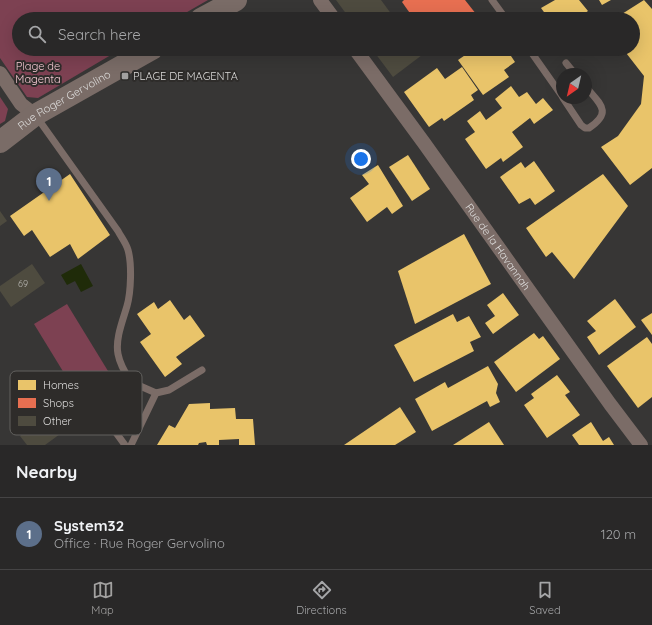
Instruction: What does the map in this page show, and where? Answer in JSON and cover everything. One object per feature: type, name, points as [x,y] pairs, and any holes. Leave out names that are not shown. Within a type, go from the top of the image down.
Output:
[{"type":"main road","points":[[214,12],[236,0]]},
{"type":"main road","name":"Rue Roger Gervolino","points":[[0,142],[35,115],[140,56]]},
{"type":"street","points":[[320,0],[329,12]]},
{"type":"street","name":"Rue de la Havannah","points":[[360,56],[641,445]]},
{"type":"street","points":[[0,73],[21,104],[35,115]]},
{"type":"lane","points":[[492,0],[501,12]]},
{"type":"lane","points":[[534,56],[556,87]]},
{"type":"lane","points":[[566,64],[570,68]]},
{"type":"lane","points":[[568,104],[581,125],[585,128],[589,128],[602,115],[603,110],[601,105],[592,94]]},
{"type":"lane","points":[[35,115],[118,231],[128,250],[130,287],[127,304],[120,327],[118,353],[123,371]]},
{"type":"lane","points":[[142,387],[156,393],[169,390],[202,370]]},
{"type":"lane","points":[[142,422],[156,393]]},
{"type":"lane","points":[[118,435],[125,445]]},
{"type":"lane","points":[[131,445],[136,435]]},
{"type":"green space","name":"Plage de Magenta","points":[[0,0],[208,0],[187,12],[12,12],[12,56],[109,56],[38,98],[27,97],[0,58]]},
{"type":"green space","points":[[0,97],[8,109],[5,121],[0,124]]},
{"type":"green space","points":[[67,304],[108,371],[63,371],[34,324]]},
{"type":"shaded area","points":[[81,264],[93,286],[81,292],[75,281],[67,285],[61,275]]},
{"type":"building: Homes","points":[[555,0],[579,0],[588,11],[544,12],[541,8]]},
{"type":"building: Homes","points":[[599,0],[611,0],[602,5]]},
{"type":"building: Homes","points":[[644,0],[652,9],[652,168],[630,185],[601,147],[618,136],[641,104],[644,76],[628,56],[640,56],[640,12],[625,12]]},
{"type":"building: Homes","points":[[464,56],[511,56],[515,62],[504,70],[509,77],[483,95],[458,60]]},
{"type":"building: Homes","points":[[462,67],[478,90],[471,95],[474,100],[444,121],[442,118],[429,127],[404,92],[437,68],[445,79]]},
{"type":"building: Homes","points":[[511,86],[519,97],[527,92],[536,104],[543,98],[553,110],[534,124],[530,118],[512,132],[523,147],[503,162],[501,158],[486,169],[465,139],[475,132],[467,121],[480,111],[486,120],[502,108],[495,99]]},
{"type":"building: Homes","points":[[408,155],[430,189],[412,201],[389,167]]},
{"type":"building: Homes","points":[[534,161],[555,191],[535,205],[530,198],[519,204],[500,177],[521,162],[525,168]]},
{"type":"building: Homes","points":[[378,165],[403,206],[392,214],[387,207],[367,222],[350,198],[369,184],[362,175]]},
{"type":"building: Homes","points":[[70,174],[110,235],[78,259],[70,244],[50,257],[32,230],[24,236],[10,216]]},
{"type":"building: Homes","points":[[603,174],[628,206],[574,279],[552,252],[546,257],[526,228]]},
{"type":"building: Homes","points":[[464,234],[491,284],[415,324],[398,271]]},
{"type":"building: Homes","points":[[503,293],[519,315],[493,334],[485,323],[495,316],[487,305]]},
{"type":"building: Homes","points":[[615,299],[636,327],[599,355],[587,337],[596,331],[587,321]]},
{"type":"building: Homes","points":[[170,300],[184,320],[190,315],[205,336],[176,357],[182,364],[165,377],[140,342],[151,334],[137,314],[154,302],[158,309]]},
{"type":"building: Homes","points":[[652,313],[652,335],[641,320]]},
{"type":"building: Homes","points":[[453,314],[457,322],[469,316],[481,337],[470,342],[474,351],[414,382],[394,345]]},
{"type":"building: Homes","points":[[534,333],[539,339],[543,336],[560,359],[516,392],[494,362]]},
{"type":"building: Homes","points":[[647,337],[652,344],[652,397],[638,408],[607,366]]},
{"type":"building: Homes","points":[[488,366],[498,384],[496,393],[500,402],[490,407],[487,401],[432,431],[415,399],[445,382],[448,388]]},
{"type":"building: Homes","points":[[557,375],[570,392],[565,395],[580,415],[547,438],[524,405],[534,398],[531,394]]},
{"type":"building: Homes","points":[[210,403],[210,409],[235,408],[236,419],[253,419],[255,445],[239,445],[239,439],[219,440],[219,445],[207,445],[206,442],[199,443],[198,445],[157,445],[169,425],[175,428],[189,404]]},
{"type":"building: Homes","points":[[400,407],[416,432],[395,445],[344,445]]},
{"type":"building: Homes","points":[[489,422],[504,445],[453,445]]},
{"type":"building: Homes","points":[[591,422],[603,441],[609,437],[614,445],[579,445],[572,435]]},
{"type":"building: Shops","points":[[404,0],[465,0],[474,12],[409,12],[402,2]]},
{"type":"building: Other","points":[[336,0],[381,0],[390,12],[345,12]]},
{"type":"building: Other","points":[[377,56],[421,56],[393,77]]},
{"type":"building: Other","points":[[0,211],[7,221],[0,226]]},
{"type":"building: Other","points":[[32,264],[45,283],[11,307],[0,291],[0,286]]},
{"type":"building: Other","points":[[59,435],[45,445],[27,445],[20,436]]},
{"type":"place","name":"PLAGE DE MAGENTA","points":[[125,76]]},
{"type":"place","name":"System32","points":[[49,201]]}]
